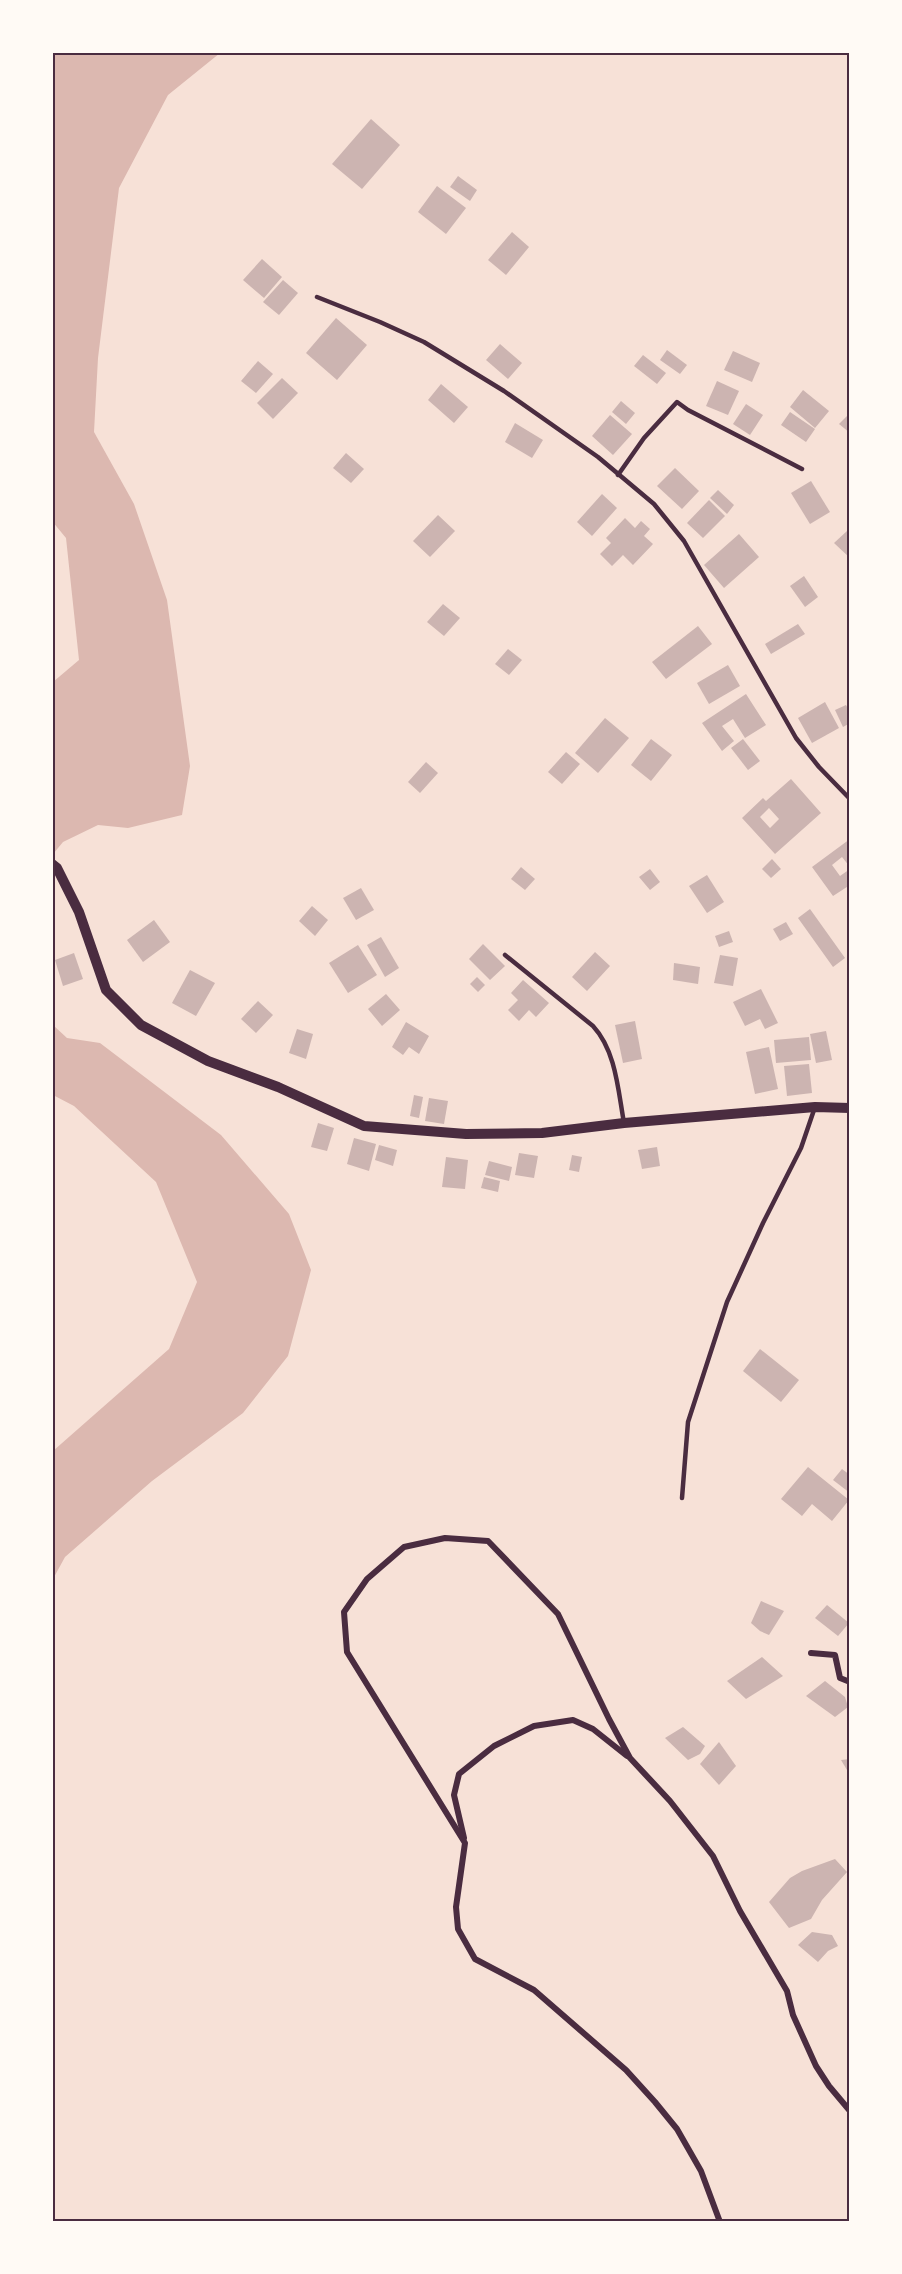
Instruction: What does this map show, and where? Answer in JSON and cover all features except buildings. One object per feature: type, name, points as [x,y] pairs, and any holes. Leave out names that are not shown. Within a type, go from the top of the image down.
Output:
[{"type":"street","points":[[55,866],[79,912],[106,990],[141,1025],[208,1061],[278,1087],[364,1126],[466,1134],[543,1133],[624,1123],[814,1107],[849,1108]]},
{"type":"street","points":[[465,1843],[347,1652],[344,1612],[367,1579],[404,1547],[445,1538],[488,1541],[558,1614],[630,1758]]},
{"type":"street","points":[[811,1653],[835,1655],[840,1678],[849,1682]]},
{"type":"street","points":[[720,2222],[701,2172],[677,2129],[656,2102],[626,2070],[534,1990],[475,1959],[458,1929],[456,1907],[465,1843],[454,1795],[459,1774],[494,1746],[534,1726],[573,1720],[593,1729],[630,1758],[670,1801],[713,1856],[740,1911],[787,1991],[793,2015],[816,2066],[849,2111]]},
{"type":"lane","points":[[317,297],[424,342],[504,391],[598,457],[654,504],[684,541],[796,738],[849,799]]},
{"type":"lane","points":[[618,475],[644,438],[677,402],[688,410],[801,469]]},
{"type":"lane","points":[[505,955],[593,1026],[604,1038],[610,1052],[624,1123]]},
{"type":"lane","points":[[682,1498],[688,1422],[728,1302],[763,1223],[796,1159],[814,1107]]},
{"type":"shaded area","points":[[53,52],[220,53],[168,95],[119,188],[98,358],[94,432],[134,504],[167,600],[190,766],[182,815],[128,828],[98,825],[63,842],[53,854],[53,682],[79,660],[66,538],[52,521]]},
{"type":"shaded area","points":[[53,1025],[67,1038],[100,1043],[221,1135],[289,1214],[311,1270],[288,1356],[243,1413],[152,1481],[65,1557],[53,1579],[53,1451],[169,1349],[197,1282],[156,1182],[74,1106],[53,1095]]}]
